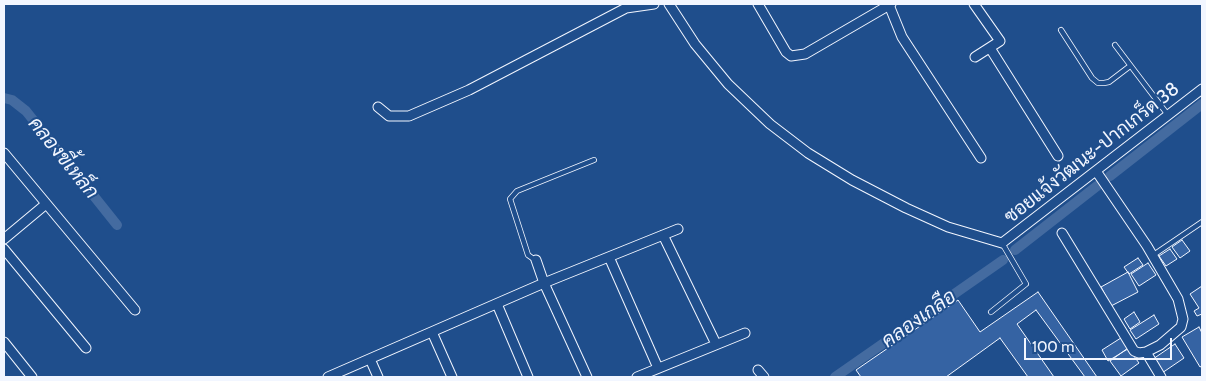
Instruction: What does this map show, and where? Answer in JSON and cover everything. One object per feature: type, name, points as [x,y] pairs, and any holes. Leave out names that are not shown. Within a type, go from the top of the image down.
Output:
[{"type":"street","points":[[378,107],[389,116],[409,116],[469,90],[626,8],[654,4]]},
{"type":"street","name":"ซอยแจ้งวัฒนะ-ปากเกร็ด 38","points":[[669,4],[695,44],[728,84],[770,124],[808,153],[852,180],[906,208],[948,227],[1002,243],[1202,88]]},
{"type":"street","points":[[758,4],[786,52],[791,56],[805,54],[890,4],[902,37],[980,158]]},
{"type":"street","points":[[974,4],[1000,41],[975,58]]},
{"type":"street","points":[[990,48],[1058,156]]},
{"type":"street","points":[[4,153],[135,310]]},
{"type":"street","points":[[1062,233],[1134,351],[1139,353],[1146,352],[1160,345],[1181,326],[1183,319],[1178,299],[1096,170]]},
{"type":"street","points":[[4,239],[46,204]]},
{"type":"street","points":[[328,377],[544,283],[678,228]]},
{"type":"street","points":[[663,235],[716,344]]},
{"type":"street","points":[[4,249],[86,348]]},
{"type":"street","points":[[609,257],[658,368]]},
{"type":"street","points":[[536,260],[544,283],[588,377]]},
{"type":"street","points":[[496,304],[528,377]]},
{"type":"street","points":[[432,332],[452,377]]},
{"type":"street","points":[[637,377],[745,333]]},
{"type":"street","points":[[4,342],[32,377]]},
{"type":"street","points":[[1146,352],[1161,377]]},
{"type":"street","points":[[370,359],[378,377]]},
{"type":"lane","points":[[1061,30],[1092,78],[1098,83],[1104,84],[1109,82],[1130,66]]},
{"type":"lane","points":[[1115,45],[1168,115]]},
{"type":"lane","points":[[536,260],[528,255],[510,199],[517,192],[594,160]]},
{"type":"lane","points":[[1152,256],[1202,222]]},
{"type":"lane","points":[[991,312],[1026,284],[1002,243]]},
{"type":"building","points":[[1182,240],[1190,251],[1180,258],[1172,247]]},
{"type":"building","points":[[1170,249],[1177,259],[1166,266],[1159,256]]},
{"type":"building","points":[[1138,258],[1143,265],[1129,274],[1124,267]]},
{"type":"building","points":[[1148,263],[1156,275],[1139,286],[1131,274]]},
{"type":"building","points":[[1128,272],[1138,292],[1111,306],[1101,287]]},
{"type":"building","points":[[1202,286],[1202,314],[1197,316],[1194,311],[1199,308],[1190,294]]},
{"type":"building","points":[[1038,292],[1097,377],[861,377],[856,370],[958,300],[980,332]]},
{"type":"building","points":[[1036,310],[1085,377],[1054,377],[1017,324]]},
{"type":"building","points":[[1134,312],[1140,322],[1130,329],[1124,319]]},
{"type":"building","points":[[1154,315],[1159,324],[1136,339],[1130,330]]},
{"type":"building","points":[[1199,327],[1202,333],[1202,366],[1200,367],[1182,337]]},
{"type":"building","points":[[1124,336],[1131,347],[1108,361],[1102,350]]},
{"type":"building","points":[[1000,338],[1028,377],[946,377]]},
{"type":"building","points":[[1175,344],[1184,358],[1162,373],[1153,359]]},
{"type":"building","points":[[1128,348],[1139,363],[1121,376],[1110,361]]},
{"type":"waterway","name":"คลองขี้เหล็ก","points":[[4,98],[12,100],[26,111],[117,225]]},
{"type":"waterway","name":"คลองเกลือ","points":[[1110,176],[1202,104]]},
{"type":"waterway","name":"คลองเกลือ","points":[[1015,250],[1097,186]]},
{"type":"waterway","name":"คลองเกลือ","points":[[835,377],[1003,260]]}]
